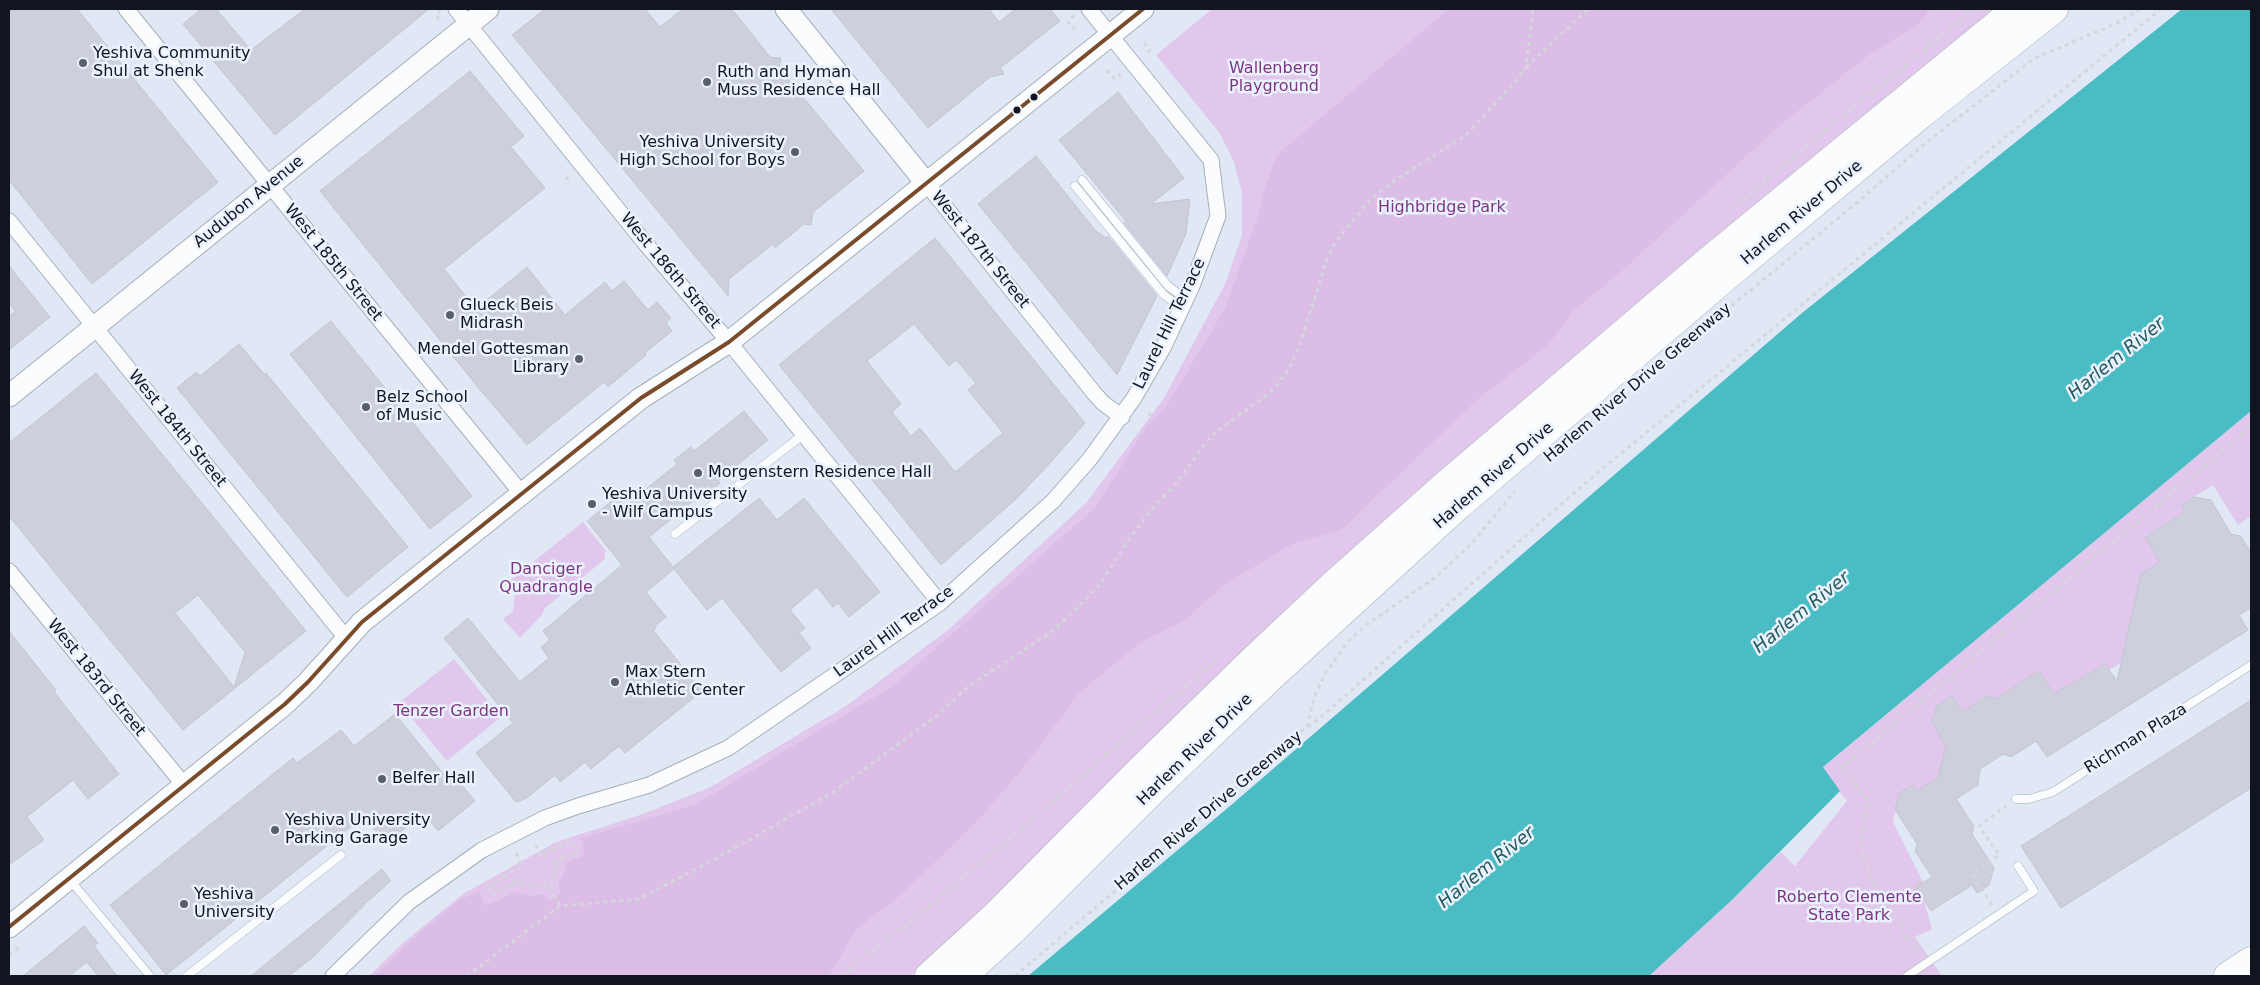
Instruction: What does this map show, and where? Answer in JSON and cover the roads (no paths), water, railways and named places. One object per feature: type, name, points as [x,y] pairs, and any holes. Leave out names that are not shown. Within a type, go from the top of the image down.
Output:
[{"type":"highway","name":"Harlem River Drive","points":[[929,976],[994,916],[1138,772],[1254,660],[1333,585],[1442,488],[1707,262],[2016,9]]},
{"type":"highway","name":"Harlem River Drive","points":[[964,976],[1230,716],[1458,505],[1721,280],[1919,116],[2054,9]]},
{"type":"highway","points":[[2228,976],[2251,961]]},
{"type":"main road","name":"Audubon Avenue","points":[[9,396],[269,186],[463,16],[488,9]]},
{"type":"main road","name":"West 187th Street","points":[[786,9],[926,183]]},
{"type":"main road","points":[[9,927],[297,693],[362,622],[642,398],[729,342],[1143,9]]},
{"type":"street","name":"West 185th Street","points":[[126,9],[522,494]]},
{"type":"street","name":"Laurel Hill Terrace","points":[[333,976],[409,902],[482,850],[545,818],[649,785],[728,748],[940,603],[1053,501],[1089,460],[1122,417],[1151,368],[1184,303],[1218,216],[1211,160],[1110,35],[1082,12]]},
{"type":"street","name":"West 186th Street","points":[[463,16],[645,243],[729,342],[940,603]]},
{"type":"street","name":"West 187th Street","points":[[926,183],[1103,403],[1122,417]]},
{"type":"street","name":"West 184th Street","points":[[9,221],[346,638]]},
{"type":"street","name":"West 183rd Street","points":[[9,571],[184,785]]},
{"type":"lane","points":[[1082,180],[1184,303]]},
{"type":"lane","points":[[1075,186],[1164,295],[1184,303]]},
{"type":"lane","points":[[675,534],[804,434]]},
{"type":"lane","name":"Richman Plaza","points":[[2016,799],[2029,799],[2052,792],[2251,666]]},
{"type":"lane","points":[[187,976],[341,855]]},
{"type":"lane","points":[[1907,976],[2034,892],[2018,866]]},
{"type":"lane","points":[[69,878],[150,976]]},
{"type":"water","name":"Harlem River","points":[[2182,9],[2251,9],[2251,411],[1823,767],[1840,791],[1733,899],[1649,976],[1028,976],[1230,806],[1802,313]]},
{"type":"place","name":"Yeshiva Community Shul at Shenk","points":[[83,63]]},
{"type":"place","name":"Ruth and Hyman Muss Residence Hall","points":[[707,82]]},
{"type":"place","name":"Yeshiva University High School for Boys","points":[[795,152]]},
{"type":"place","name":"Glueck Beis Midrash","points":[[450,315]]},
{"type":"place","name":"Mendel Gottesman Library","points":[[579,359]]},
{"type":"place","name":"Belz School of Music","points":[[366,407]]},
{"type":"place","name":"Morgenstern Residence Hall","points":[[698,473]]},
{"type":"place","name":"Yeshiva University - Wilf Campus","points":[[592,504]]},
{"type":"place","name":"Max Stern Athletic Center","points":[[615,682]]},
{"type":"place","name":"Belfer Hall","points":[[382,779]]},
{"type":"place","name":"Yeshiva University Parking Garage","points":[[275,830]]},
{"type":"place","name":"Yeshiva University","points":[[184,904]]},
{"type":"park label","name":"Wallenberg Playground","points":[[1274,78]]},
{"type":"park label","name":"Highbridge Park","points":[[1442,208]]},
{"type":"park label","name":"Danciger Quadrangle","points":[[546,579]]},
{"type":"park label","name":"Tenzer Garden","points":[[451,712]]},
{"type":"park label","name":"Roberto Clemente State Park","points":[[1849,907]]}]
